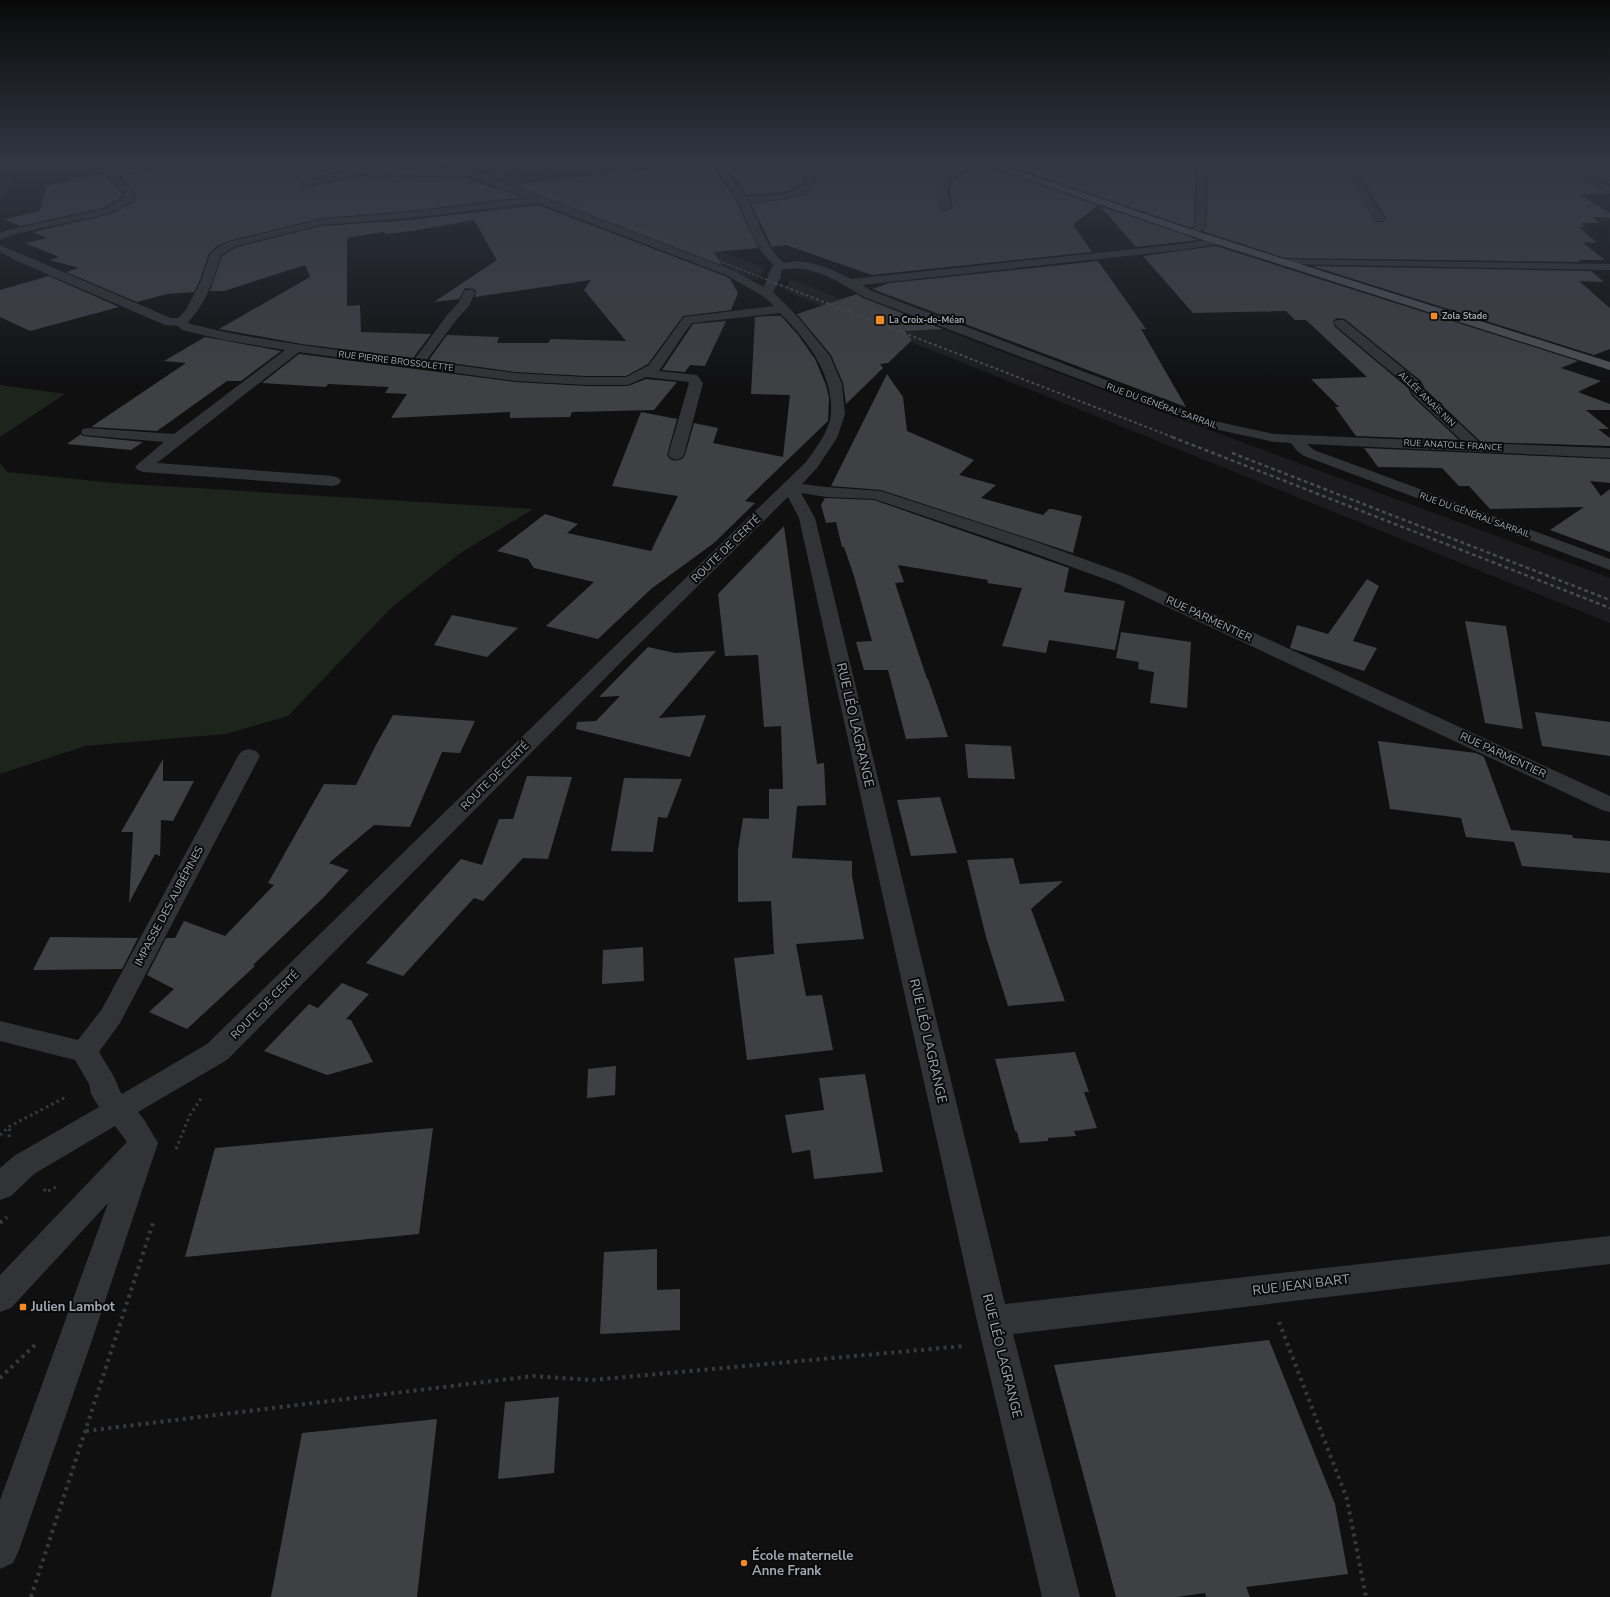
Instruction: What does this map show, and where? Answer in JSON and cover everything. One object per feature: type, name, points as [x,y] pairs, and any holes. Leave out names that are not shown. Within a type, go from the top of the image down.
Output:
[{"type":"main road","points":[[1201,236],[1610,366]]},
{"type":"street","points":[[180,322],[191,312],[207,281],[216,254],[232,244],[267,236]]},
{"type":"street","name":"ROUTE DE CERTÉ","points":[[0,1187],[24,1165],[217,1052],[790,487],[812,465],[820,454],[830,438],[838,414],[835,384],[825,359],[783,309],[767,293],[730,273],[629,236]]},
{"type":"street","points":[[759,236],[766,252],[773,261],[781,266],[775,270],[775,277],[767,293]]},
{"type":"street","points":[[850,283],[1174,248],[1219,241]]},
{"type":"street","name":"RUE PIERRE BROSSOLETTE","points":[[0,248],[21,260],[163,320],[169,322],[180,322],[186,327],[224,336],[296,348],[515,377],[586,381],[628,381],[654,368],[682,326],[688,320],[783,309]]},
{"type":"street","points":[[1284,262],[1610,267]]},
{"type":"street","name":"RUE DU GÉNÉRAL SARRAIL","points":[[781,266],[800,266],[812,268],[850,283],[868,294],[1210,424],[1274,438],[1296,439],[1302,448],[1309,453],[1610,565]]},
{"type":"street","points":[[418,364],[452,317],[466,303],[469,293]]},
{"type":"street","name":"ALLÉE ANAÏS NIN","points":[[1340,323],[1415,385],[1418,392],[1471,440],[1475,446]]},
{"type":"street","points":[[296,348],[177,439],[143,467],[333,481]]},
{"type":"street","points":[[643,373],[692,378],[696,383],[676,455]]},
{"type":"street","points":[[88,432],[177,439]]},
{"type":"street","name":"RUE ANATOLE FRANCE","points":[[1296,439],[1610,453]]},
{"type":"street","name":"RUE PARMENTIER","points":[[790,487],[826,492],[875,494],[1028,545],[1122,580],[1610,805]]},
{"type":"street","name":"RUE LÉO LAGRANGE","points":[[790,487],[807,518],[996,1332],[1061,1597]]},
{"type":"street","name":"IMPASSE DES AUBÉPINES","points":[[84,1052],[111,1016],[248,756]]},
{"type":"street","points":[[0,1031],[84,1052],[103,1082],[105,1094],[135,1129],[144,1143]]},
{"type":"street","points":[[0,1297],[40,1256],[144,1143]]},
{"type":"street","points":[[0,1550],[76,1340],[144,1143]]},
{"type":"street","name":"RUE JEAN BART","points":[[996,1332],[1267,1290],[1610,1250]]},
{"type":"path","points":[[174,1156],[181,1134],[196,1104],[206,1093]]},
{"type":"path","points":[[0,1135],[10,1126],[66,1097]]},
{"type":"path","points":[[31,1597],[155,1216]]},
{"type":"path","points":[[1267,1290],[1347,1499],[1366,1597]]},
{"type":"path","points":[[86,1431],[534,1376],[592,1380],[996,1332]]},
{"type":"shaded area","points":[[642,236],[681,236],[764,268],[757,281]]},
{"type":"shaded area","points":[[789,279],[859,306],[870,302],[1204,428],[1610,578],[1610,623],[787,292]]},
{"type":"shaded area","points":[[0,385],[65,394],[0,437]]},
{"type":"shaded area","points":[[0,463],[7,472],[114,483],[533,509],[459,554],[392,607],[288,716],[226,734],[85,746],[0,774]]},
{"type":"building","points":[[41,236],[250,236],[228,241],[217,246],[209,253],[200,280],[194,292],[167,294],[137,302],[66,272],[79,268],[50,260],[59,257],[25,243],[47,238]]},
{"type":"building","points":[[283,236],[362,236],[347,238],[347,306],[360,305],[361,332],[431,334],[413,358],[302,344],[219,329],[310,277],[305,265],[224,291],[210,291],[222,256],[237,247]]},
{"type":"building","points":[[483,236],[618,236],[725,276],[730,279],[738,293],[731,310],[683,316],[648,364],[626,376],[586,376],[515,372],[429,360],[447,335],[499,337],[497,343],[548,343],[551,339],[626,341],[584,290],[591,280],[475,297],[476,292],[474,289],[465,288],[459,299],[434,302],[497,260]]},
{"type":"building","points":[[644,236],[752,236],[758,248],[714,252],[721,265]]},
{"type":"building","points":[[766,236],[1080,236],[1092,252],[872,275],[786,245],[772,247]]},
{"type":"building","points":[[1126,236],[1187,236],[1198,240],[1136,247]]},
{"type":"building","points":[[1216,236],[1589,236],[1597,243],[1582,242],[1605,260],[1578,260],[1580,262],[1285,258]]},
{"type":"building","points":[[1216,246],[1578,361],[1561,368],[1601,381],[1578,392],[1610,404],[1610,410],[1586,410],[1609,429],[1598,429],[1610,438],[1610,446],[1481,442],[1425,389],[1421,381],[1345,319],[1336,318],[1333,322],[1335,327],[1408,388],[1412,396],[1459,440],[1356,436],[1335,407],[1339,407],[1311,379],[1367,377],[1306,320],[1295,320],[1286,311],[1193,313],[1143,256]]},
{"type":"building","points":[[1098,261],[1146,329],[1141,329],[1186,407],[872,289],[890,283]]},
{"type":"building","points":[[1312,266],[1591,271],[1604,282],[1579,281],[1610,308],[1610,349],[1594,355]]},
{"type":"building","points":[[49,276],[119,307],[30,331],[0,317],[0,290]]},
{"type":"building","points":[[857,294],[863,298],[943,329],[904,331],[912,340],[888,363],[880,364],[883,368],[846,404],[843,383],[831,355],[797,314]]},
{"type":"building","points":[[781,316],[798,335],[815,359],[826,385],[829,398],[828,421],[745,501],[755,503],[714,543],[651,589],[598,639],[546,626],[594,582],[534,568],[528,559],[497,551],[545,514],[578,524],[567,533],[651,551],[678,496],[612,486],[641,412],[677,419],[667,455],[670,459],[675,461],[682,459],[685,455],[694,423],[718,428],[713,443],[783,457],[790,395],[751,394],[755,317]]},
{"type":"building","points":[[726,321],[705,366],[690,365],[685,372],[662,370],[693,324]]},
{"type":"building","points":[[205,337],[281,351],[241,381],[227,381],[157,431],[91,427],[186,363],[164,361]]},
{"type":"building","points":[[299,354],[515,382],[586,386],[628,386],[646,379],[677,382],[654,410],[572,412],[570,417],[510,418],[510,412],[391,418],[407,394],[385,393],[389,387],[328,384],[326,387],[262,383]]},
{"type":"building","points":[[887,374],[903,397],[907,431],[974,460],[959,475],[996,485],[981,498],[1043,515],[1049,509],[1052,509],[1082,516],[1073,553],[881,490],[831,486]]},
{"type":"building","points":[[81,434],[83,436],[143,442],[131,450],[67,444]]},
{"type":"building","points":[[1364,448],[1610,459],[1610,483],[1590,481],[1601,496],[1610,489],[1610,552],[1550,530],[1584,507],[1490,509],[1469,486],[1459,486],[1442,468],[1378,467]]},
{"type":"building","points":[[825,498],[874,500],[1069,568],[1064,592],[1125,601],[1115,650],[1049,640],[1046,653],[1002,646],[1022,588],[987,583],[988,580],[898,565],[904,582],[895,583],[948,737],[906,739],[888,670],[864,670],[856,642],[872,641],[854,576],[844,547],[842,547],[836,522],[826,523],[821,505]]},
{"type":"building","points":[[784,526],[817,764],[824,763],[826,805],[797,806],[792,858],[852,861],[852,876],[864,939],[796,944],[806,996],[822,995],[833,1050],[747,1060],[734,958],[774,954],[771,901],[738,902],[738,850],[743,818],[769,819],[769,789],[783,789],[781,726],[764,727],[758,655],[725,656],[718,594]]},
{"type":"building","points":[[1367,579],[1379,586],[1353,641],[1377,648],[1364,671],[1290,648],[1297,625],[1328,634]]},
{"type":"building","points":[[452,615],[518,628],[487,657],[434,645]]},
{"type":"building","points":[[1465,621],[1506,626],[1523,729],[1485,723]]},
{"type":"building","points":[[1121,632],[1191,642],[1187,708],[1150,703],[1154,672],[1138,669],[1139,662],[1116,658]]},
{"type":"building","points":[[648,647],[675,653],[716,651],[659,718],[706,715],[690,757],[576,729],[577,722],[596,721],[620,696],[599,697]]},
{"type":"building","points":[[1535,712],[1610,722],[1610,756],[1542,746]]},
{"type":"building","points":[[393,715],[475,721],[460,753],[442,752],[410,827],[374,825],[329,863],[349,870],[322,899],[253,965],[255,966],[187,1029],[149,1012],[174,989],[147,975],[166,938],[175,938],[184,921],[225,936],[274,885],[268,883],[324,784],[356,785]]},
{"type":"building","points":[[1378,741],[1476,753],[1484,757],[1511,830],[1572,835],[1573,838],[1610,841],[1610,873],[1522,866],[1514,842],[1466,837],[1461,818],[1390,809]]},
{"type":"building","points":[[965,744],[1011,746],[1015,779],[968,778]]},
{"type":"building","points":[[163,759],[163,781],[194,781],[173,821],[161,820],[160,856],[155,854],[129,903],[133,832],[121,832]]},
{"type":"building","points":[[527,776],[572,777],[548,859],[523,858],[483,901],[474,898],[403,976],[366,963],[461,859],[482,865],[499,819],[513,819]]},
{"type":"building","points":[[624,778],[682,779],[667,818],[658,817],[653,852],[611,851]]},
{"type":"building","points":[[940,797],[957,853],[911,856],[897,800]]},
{"type":"building","points":[[1013,858],[1020,884],[1063,881],[1031,909],[1065,1001],[1008,1006],[986,937],[967,860]]},
{"type":"building","points":[[50,937],[138,938],[122,969],[33,970]]},
{"type":"building","points":[[643,947],[644,981],[602,984],[603,950]]},
{"type":"building","points":[[342,983],[369,994],[346,1019],[351,1020],[373,1062],[327,1075],[264,1051],[309,1004],[318,1008]]},
{"type":"building","points":[[1075,1052],[1089,1092],[1084,1092],[1097,1128],[1074,1131],[1076,1136],[1048,1138],[1048,1141],[1020,1143],[1017,1132],[1015,1131],[995,1059]]},
{"type":"building","points":[[616,1066],[615,1095],[587,1098],[588,1069]]},
{"type":"building","points":[[865,1074],[883,1172],[814,1179],[810,1150],[792,1153],[785,1115],[824,1110],[819,1078]]},
{"type":"building","points":[[433,1128],[419,1234],[185,1257],[215,1148]]},
{"type":"building","points":[[657,1249],[657,1290],[680,1289],[680,1330],[600,1334],[604,1252]]},
{"type":"building","points":[[1269,1340],[1335,1504],[1348,1574],[1246,1587],[1250,1597],[1206,1597],[1205,1593],[1177,1597],[1116,1597],[1054,1365]]},
{"type":"building","points":[[559,1397],[554,1473],[498,1479],[505,1402]]},
{"type":"building","points":[[437,1419],[417,1597],[271,1597],[302,1433]]},
{"type":"railway","points":[[654,236],[778,284]]},
{"type":"railway","points":[[775,283],[1175,438]]},
{"type":"railway","points":[[1172,437],[1610,608]]},
{"type":"railway","points":[[1232,453],[1610,600]]},
{"type":"place","name":"Zola Stade","points":[[1434,316]]},
{"type":"place","name":"La Croix-de-Méan","points":[[880,320]]},
{"type":"place","name":"Julien Lambot","points":[[23,1307]]},
{"type":"place","name":"École maternelle Anne Frank","points":[[744,1563]]}]
